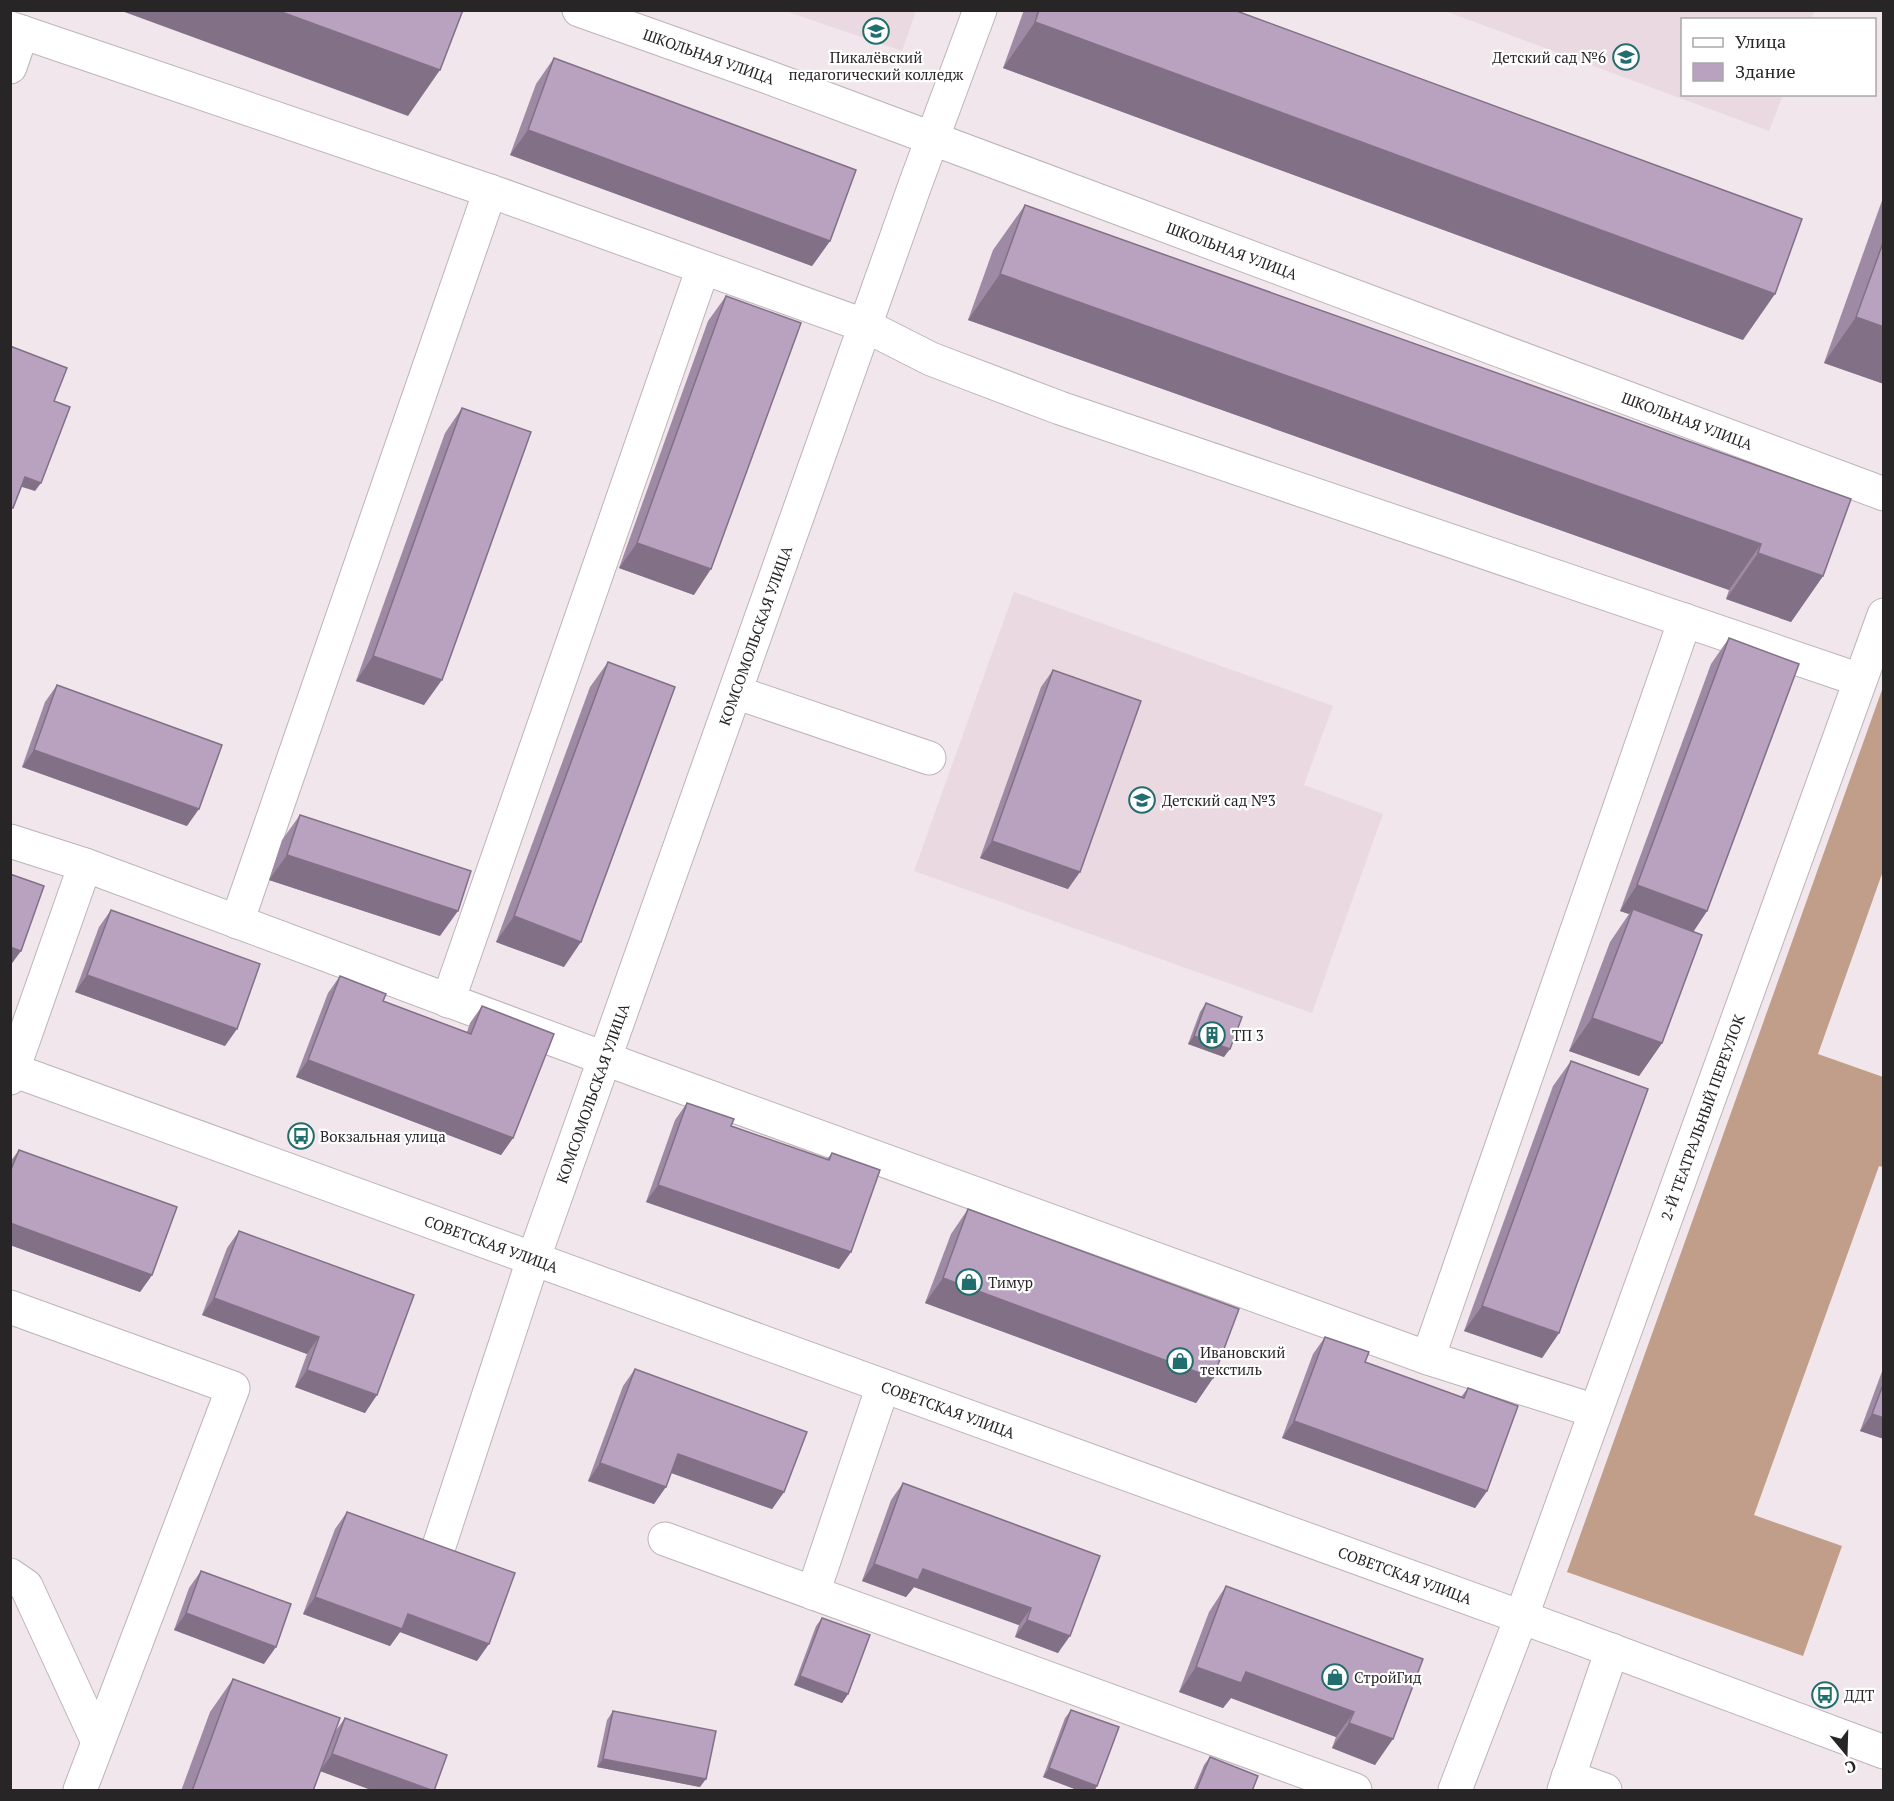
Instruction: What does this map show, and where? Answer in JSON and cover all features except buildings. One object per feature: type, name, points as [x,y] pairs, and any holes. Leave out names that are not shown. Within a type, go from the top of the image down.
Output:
[{"type":"street","name":"ШКОЛЬНАЯ УЛИЦА","points":[[579,10],[630,19],[933,140],[1884,494]]},
{"type":"street","name":"КОМСОМОЛЬСКАЯ УЛИЦА","points":[[439,1546],[533,1260],[980,10]]},
{"type":"street","points":[[10,67],[16,30],[490,191],[866,326],[931,359],[1060,408],[1860,680]]},
{"type":"street","points":[[237,922],[490,191]]},
{"type":"street","points":[[448,1001],[703,268]]},
{"type":"street","name":"2-Й ТЕАТРАЛЬНЫЙ ПЕРЕУЛОК","points":[[1455,1791],[1521,1618],[1884,615]]},
{"type":"street","points":[[1428,1358],[1685,620]]},
{"type":"street","points":[[735,692],[929,758]]},
{"type":"street","points":[[10,841],[85,866],[605,1059],[1428,1358],[1595,1411]]},
{"type":"street","points":[[12,1073],[85,866]]},
{"type":"street","name":"СОВЕТСКАЯ УЛИЦА","points":[[12,1073],[1612,1650],[1884,1752]]},
{"type":"street","points":[[10,1307],[233,1388],[80,1791]]},
{"type":"street","points":[[813,1593],[883,1386]]},
{"type":"street","points":[[665,1539],[1354,1791]]},
{"type":"street","points":[[10,1575],[26,1586],[98,1742]]},
{"type":"street","points":[[1605,1791],[1566,1784],[1612,1650]]},
{"type":"shaded area","name":"Пикалёвский педагогический колледж","points":[[785,11],[916,11],[902,51]]},
{"type":"shaded area","name":"Детский сад №6","points":[[1445,11],[1815,11],[1812,18],[1681,18],[1681,96],[1783,96],[1769,131]]},
{"type":"shaded area","name":"Детский сад №3","points":[[1014,592],[1333,706],[1304,785],[1383,814],[1312,1013],[914,871]]},
{"type":"shaded area","points":[[1883,687],[1883,871],[1818,1054],[1883,1077],[1883,1167],[1879,1166],[1754,1515],[1842,1546],[1803,1656],[1567,1572]]},
{"type":"place","name":"Пикалёвский педагогический колледж","points":[[876,31]]},
{"type":"place","name":"Детский сад №6","points":[[1626,57]]},
{"type":"place","name":"Детский сад №3","points":[[1142,800]]},
{"type":"place","name":"ТП 3","points":[[1212,1035]]},
{"type":"place","name":"Вокзальная улица","points":[[301,1136]]},
{"type":"place","name":"Тимур","points":[[969,1282]]},
{"type":"place","name":"Ивановский текстиль","points":[[1180,1361]]},
{"type":"place","name":"СтройГид","points":[[1335,1677]]},
{"type":"place","name":"ДДТ","points":[[1825,1695]]}]
